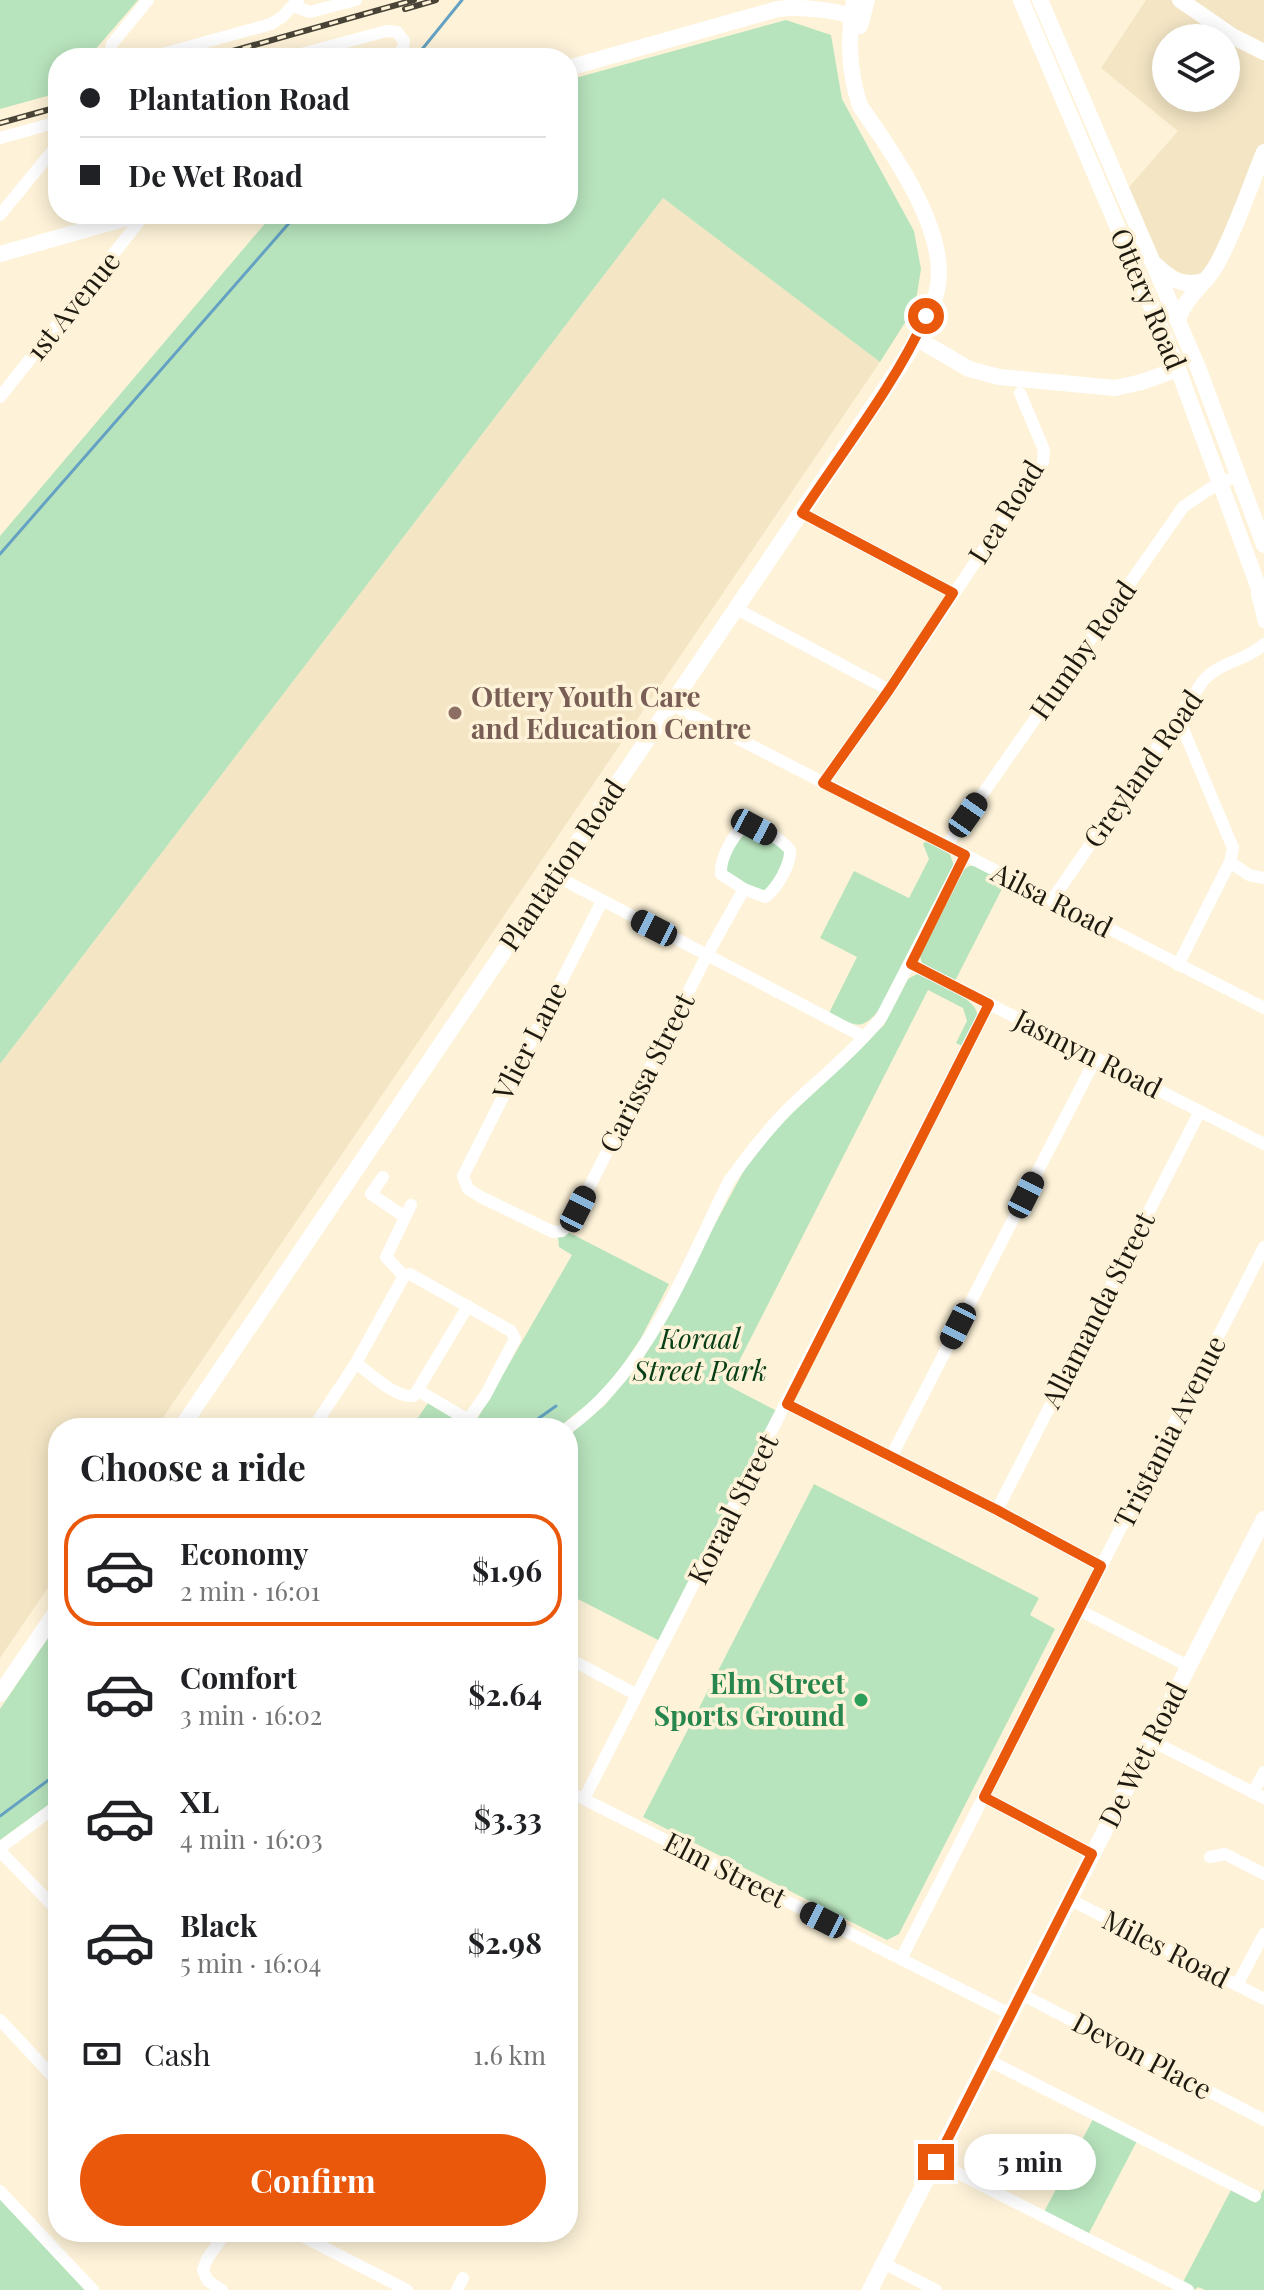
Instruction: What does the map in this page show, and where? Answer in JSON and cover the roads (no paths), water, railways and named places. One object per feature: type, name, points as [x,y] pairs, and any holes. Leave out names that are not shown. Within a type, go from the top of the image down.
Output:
[{"type":"street","points":[[111,48],[148,0]]},
{"type":"street","points":[[184,48],[271,24],[295,3],[310,12],[356,0]]},
{"type":"street","name":"Plantation Road","points":[[189,1418],[802,513],[916,338],[936,294],[939,256],[929,221],[856,95],[849,50],[856,12],[867,0]]},
{"type":"street","name":"Ottery Road","points":[[1021,0],[1178,369],[1264,602]]},
{"type":"street","name":"Ottery Road","points":[[1040,0],[1178,320],[1264,545]]},
{"type":"street","points":[[1180,0],[1234,37],[1264,52]]},
{"type":"street","points":[[578,65],[778,9],[791,7],[824,12],[856,12]]},
{"type":"street","points":[[824,12],[839,25],[849,50]]},
{"type":"street","name":"Plantation Road","points":[[856,12],[859,78],[872,122]]},
{"type":"street","points":[[323,48],[381,32],[397,32],[404,41],[403,48]]},
{"type":"street","points":[[0,138],[48,125]]},
{"type":"street","points":[[1178,320],[1184,303],[1219,261],[1264,152]]},
{"type":"street","points":[[0,215],[48,156]]},
{"type":"street","points":[[0,254],[107,224]]},
{"type":"street","name":"1st Avenue","points":[[0,397],[135,224]]},
{"type":"street","points":[[1152,262],[1174,281],[1185,284],[1207,279]]},
{"type":"street","points":[[936,294],[933,331],[939,347],[948,357]]},
{"type":"street","points":[[916,338],[969,369],[999,377],[1104,388],[1126,387],[1178,369]]},
{"type":"street","name":"Lea Road","points":[[823,783],[1043,462],[1044,450],[1020,393]]},
{"type":"street","name":"Humby Road","points":[[947,845],[1183,507],[1220,482],[1237,477]]},
{"type":"street","points":[[802,513],[953,593]]},
{"type":"street","points":[[1256,582],[1264,622]]},
{"type":"street","points":[[735,608],[889,690]]},
{"type":"street","points":[[1248,656],[1264,644]]},
{"type":"street","points":[[1248,656],[1264,654]]},
{"type":"street","name":"Greyland Road","points":[[1052,900],[1209,674],[1248,656]]},
{"type":"street","name":"Ailsa Road","points":[[670,704],[1264,1008]]},
{"type":"street","points":[[1178,717],[1233,848],[1230,862],[1178,965]]},
{"type":"street","points":[[750,826],[787,845],[791,853],[768,895],[761,897],[744,889],[724,878],[720,871],[737,833],[743,827],[750,826]]},
{"type":"street","points":[[578,1420],[604,1398],[645,1346],[729,1181],[745,1158],[787,1111],[881,1018],[965,855]]},
{"type":"street","points":[[1230,862],[1249,875],[1264,878]]},
{"type":"street","points":[[554,875],[864,1037]]},
{"type":"street","name":"Carissa Street","points":[[562,1231],[572,1221],[707,955],[744,889]]},
{"type":"street","name":"Vlier Lane","points":[[562,1231],[548,1231],[481,1197],[468,1189],[463,1181],[470,1158],[602,901]]},
{"type":"street","name":"Jasmyn Road","points":[[911,964],[1264,1144]]},
{"type":"street","name":"Koraal Street","points":[[584,1799],[989,1004]]},
{"type":"street","points":[[891,1457],[1096,1058]]},
{"type":"street","name":"Allamanda Street","points":[[997,1510],[1200,1111]]},
{"type":"street","points":[[383,1177],[371,1194],[408,1211],[386,1257],[404,1276]]},
{"type":"street","name":"Tristania Avenue","points":[[901,1959],[1264,1247]]},
{"type":"street","points":[[404,1276],[414,1275],[511,1331],[514,1336],[514,1343],[485,1396],[475,1412],[465,1418],[419,1391]]},
{"type":"street","points":[[320,1418],[356,1363],[404,1276]]},
{"type":"street","points":[[356,1363],[406,1396],[414,1396],[468,1306]]},
{"type":"street","points":[[787,1404],[1101,1566]]},
{"type":"street","name":"De Wet Road","points":[[870,2290],[1264,1519]]},
{"type":"street","points":[[1079,1610],[1188,1666]]},
{"type":"street","points":[[0,1694],[48,1624]]},
{"type":"street","points":[[578,1663],[637,1695]]},
{"type":"street","points":[[1150,1740],[1258,1796],[1264,1772]]},
{"type":"street","name":"Elm Street","points":[[578,1796],[1010,2014]]},
{"type":"street","points":[[984,1797],[1092,1854]]},
{"type":"street","points":[[48,1813],[0,1849],[48,1900]]},
{"type":"street","points":[[1210,1857],[1225,1854],[1264,1874]]},
{"type":"street","name":"Miles Road","points":[[1069,1899],[1264,1999]]},
{"type":"street","points":[[1237,1985],[1264,1934]]},
{"type":"street","name":"Devon Place","points":[[1021,1994],[1264,2120]]},
{"type":"street","points":[[0,2020],[48,2071]]},
{"type":"street","points":[[988,2060],[1255,2196]]},
{"type":"street","points":[[936,2162],[1188,2290]]},
{"type":"street","points":[[0,2191],[93,2290]]},
{"type":"street","points":[[219,2242],[203,2270],[208,2281],[222,2290]]},
{"type":"street","points":[[313,2242],[407,2290]]},
{"type":"street","points":[[883,2263],[936,2290]]},
{"type":"waterway","points":[[423,48],[462,0]]},
{"type":"waterway","points":[[0,554],[288,224]]},
{"type":"waterway","points":[[539,1418],[556,1406]]},
{"type":"waterway","points":[[0,1816],[48,1780]]},
{"type":"railway","points":[[244,48],[414,0]]},
{"type":"railway","points":[[405,9],[436,0]]},
{"type":"railway","points":[[0,123],[48,110]]},
{"type":"place","name":"Ottery Youth Care and Education Centre","points":[[455,713]]},
{"type":"place","name":"Elm Street Sports Ground","points":[[861,1700]]},
{"type":"park label","name":"Koraal Street Park","points":[[700,1355]]}]
